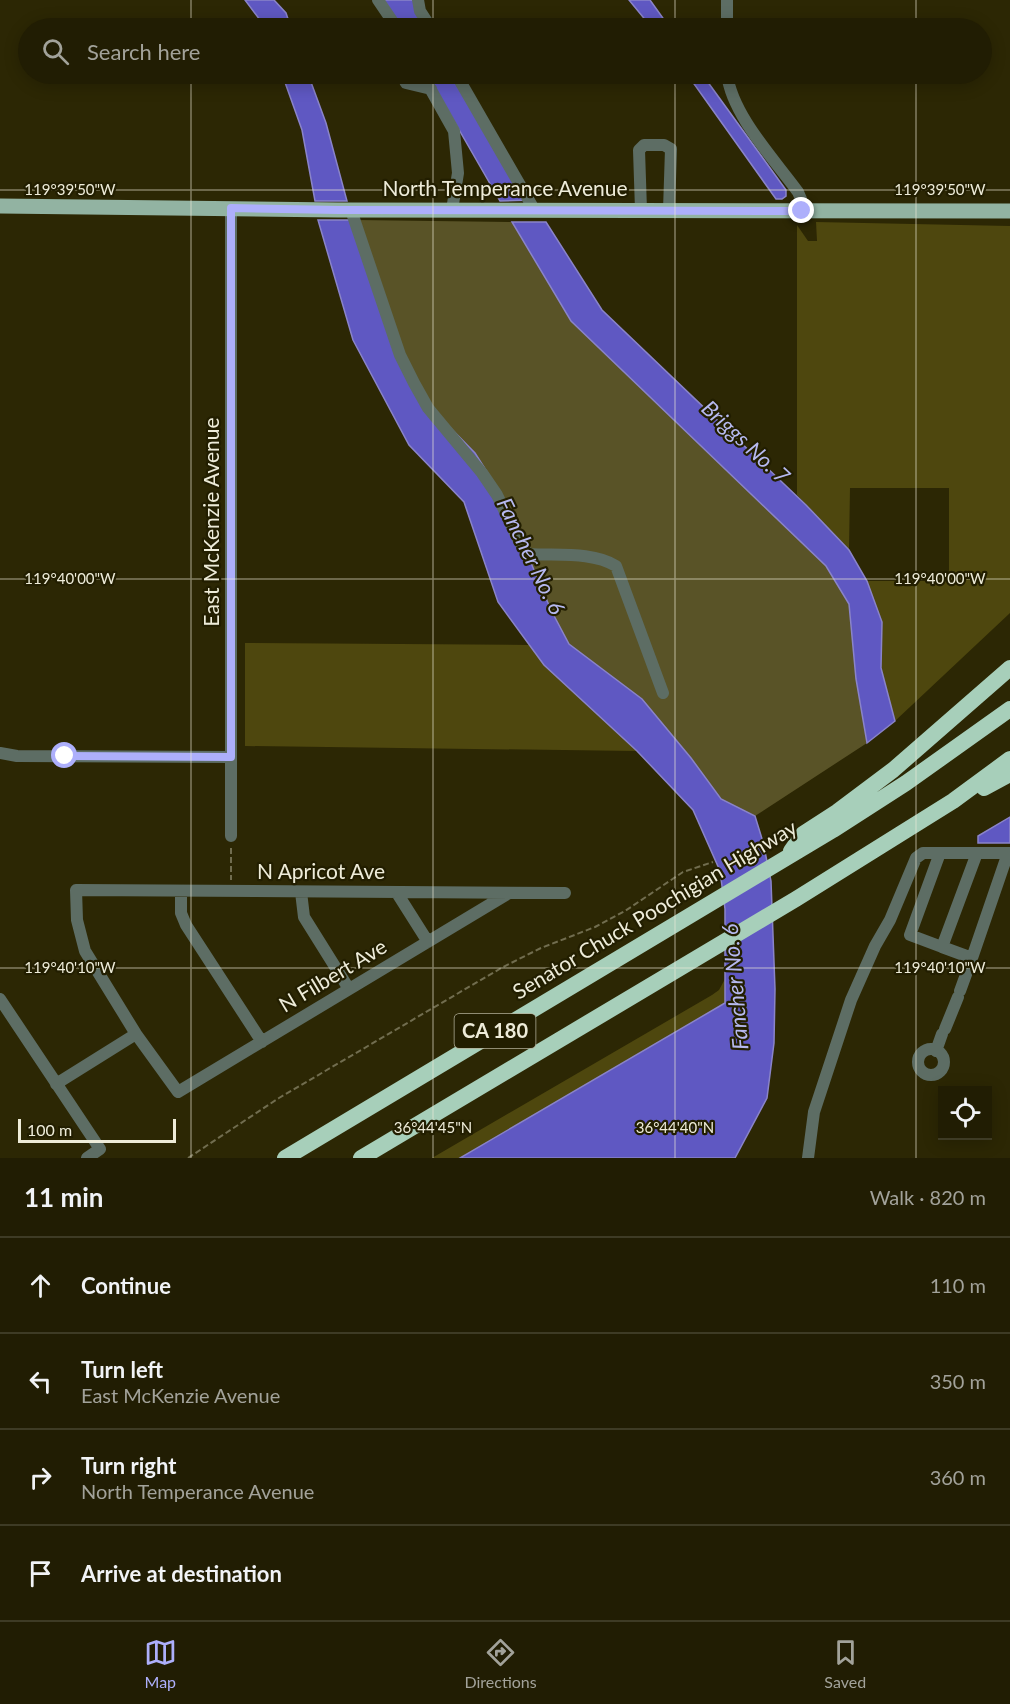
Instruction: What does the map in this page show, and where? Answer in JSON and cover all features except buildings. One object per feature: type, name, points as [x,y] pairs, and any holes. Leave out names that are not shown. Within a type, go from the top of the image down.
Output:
[{"type":"highway","points":[[785,859],[803,834],[893,770],[1010,668]]},
{"type":"highway","name":"Senator Chuck Poochigian Highway","points":[[285,1158],[785,859],[906,783],[1010,709]]},
{"type":"highway","name":"CA 180","points":[[361,1158],[796,899],[953,801],[1010,759]]},
{"type":"highway","points":[[953,801],[1010,774]]},
{"type":"main road","name":"North Temperance Avenue","points":[[0,206],[321,210],[1010,211]]},
{"type":"street","points":[[378,0],[386,18]]},
{"type":"street","points":[[418,0],[420,11],[425,18]]},
{"type":"street","points":[[727,0],[727,18]]},
{"type":"street","points":[[410,84],[431,89]]},
{"type":"street","points":[[428,84],[454,131],[458,173],[452,210]]},
{"type":"street","points":[[462,84],[535,211]]},
{"type":"street","points":[[730,84],[737,106],[798,192],[802,211]]},
{"type":"street","points":[[641,210],[639,150],[644,145],[664,145],[671,148],[669,210]]},
{"type":"street","name":"East McKenzie Avenue","points":[[231,208],[231,836]]},
{"type":"street","points":[[344,210],[400,355],[428,408],[482,473],[497,495],[519,541],[528,554],[594,557],[616,566],[663,693]]},
{"type":"street","points":[[0,753],[17,756],[231,757]]},
{"type":"street","points":[[808,1158],[814,1112],[851,1000],[875,946],[890,920],[916,858],[923,853],[1009,853],[959,994],[936,1051]]},
{"type":"street","points":[[940,853],[910,935],[972,958]]},
{"type":"street","points":[[942,947],[977,853]]},
{"type":"street","name":"N Apricot Ave","points":[[136,1034],[85,951],[77,920],[76,890],[565,892]]},
{"type":"street","points":[[181,891],[181,913],[186,926],[262,1042]]},
{"type":"street","points":[[301,892],[304,917],[349,989]]},
{"type":"street","points":[[397,892],[428,942]]},
{"type":"street","name":"N Filbert Ave","points":[[136,1034],[178,1092],[509,893]]},
{"type":"street","points":[[0,999],[99,1149],[87,1158]]},
{"type":"street","points":[[56,1084],[136,1034]]},
{"type":"path","points":[[231,836],[231,880]]},
{"type":"path","points":[[188,1158],[279,1098],[503,967],[541,948],[595,927],[625,911],[683,872],[713,862]]},
{"type":"shaded area","points":[[357,220],[512,222],[571,321],[826,566],[849,604],[856,679],[867,743],[755,816],[721,799],[691,758],[642,699],[569,644],[430,407],[401,352]]},
{"type":"shaded area","points":[[816,222],[1010,226],[1010,613],[895,721],[881,668],[882,622],[867,581],[949,581],[949,488],[850,488],[849,550],[797,495],[797,225],[808,241],[817,241]]},
{"type":"shaded area","points":[[245,643],[529,645],[544,665],[637,751],[245,746]]},
{"type":"shaded area","points":[[725,979],[726,1003],[460,1158],[432,1158],[712,995],[719,990]]},
{"type":"water","points":[[245,0],[274,0],[288,18],[258,18]]},
{"type":"water","points":[[384,0],[414,0],[425,18],[396,18]]},
{"type":"water","points":[[629,0],[650,0],[663,18],[644,18]]},
{"type":"water","points":[[286,84],[312,84],[326,123],[347,201],[315,201],[302,130]]},
{"type":"water","points":[[433,84],[463,84],[531,200],[500,201]]},
{"type":"water","points":[[694,84],[709,84],[786,190],[786,196],[776,199]]},
{"type":"water","name":"Fancher No. 6","points":[[318,220],[357,220],[401,352],[430,407],[475,453],[503,497],[551,610],[569,644],[642,699],[691,758],[721,799],[755,816],[771,881],[775,989],[774,1043],[767,1098],[735,1158],[460,1158],[725,1003],[725,909],[720,871],[693,810],[637,751],[544,665],[498,602],[464,502],[409,445],[353,340]]},
{"type":"water","points":[[512,222],[546,222],[602,310],[806,505],[849,550],[867,581],[882,622],[881,668],[895,721],[867,743],[856,679],[849,604],[826,566],[571,321]]},
{"type":"water","points":[[1010,817],[1010,843],[978,843],[978,836]]},
{"type":"route","points":[[65,756],[231,757],[231,208],[802,211]]},
{"type":"water label","name":"Briggs No. 7","points":[[746,442]]}]
